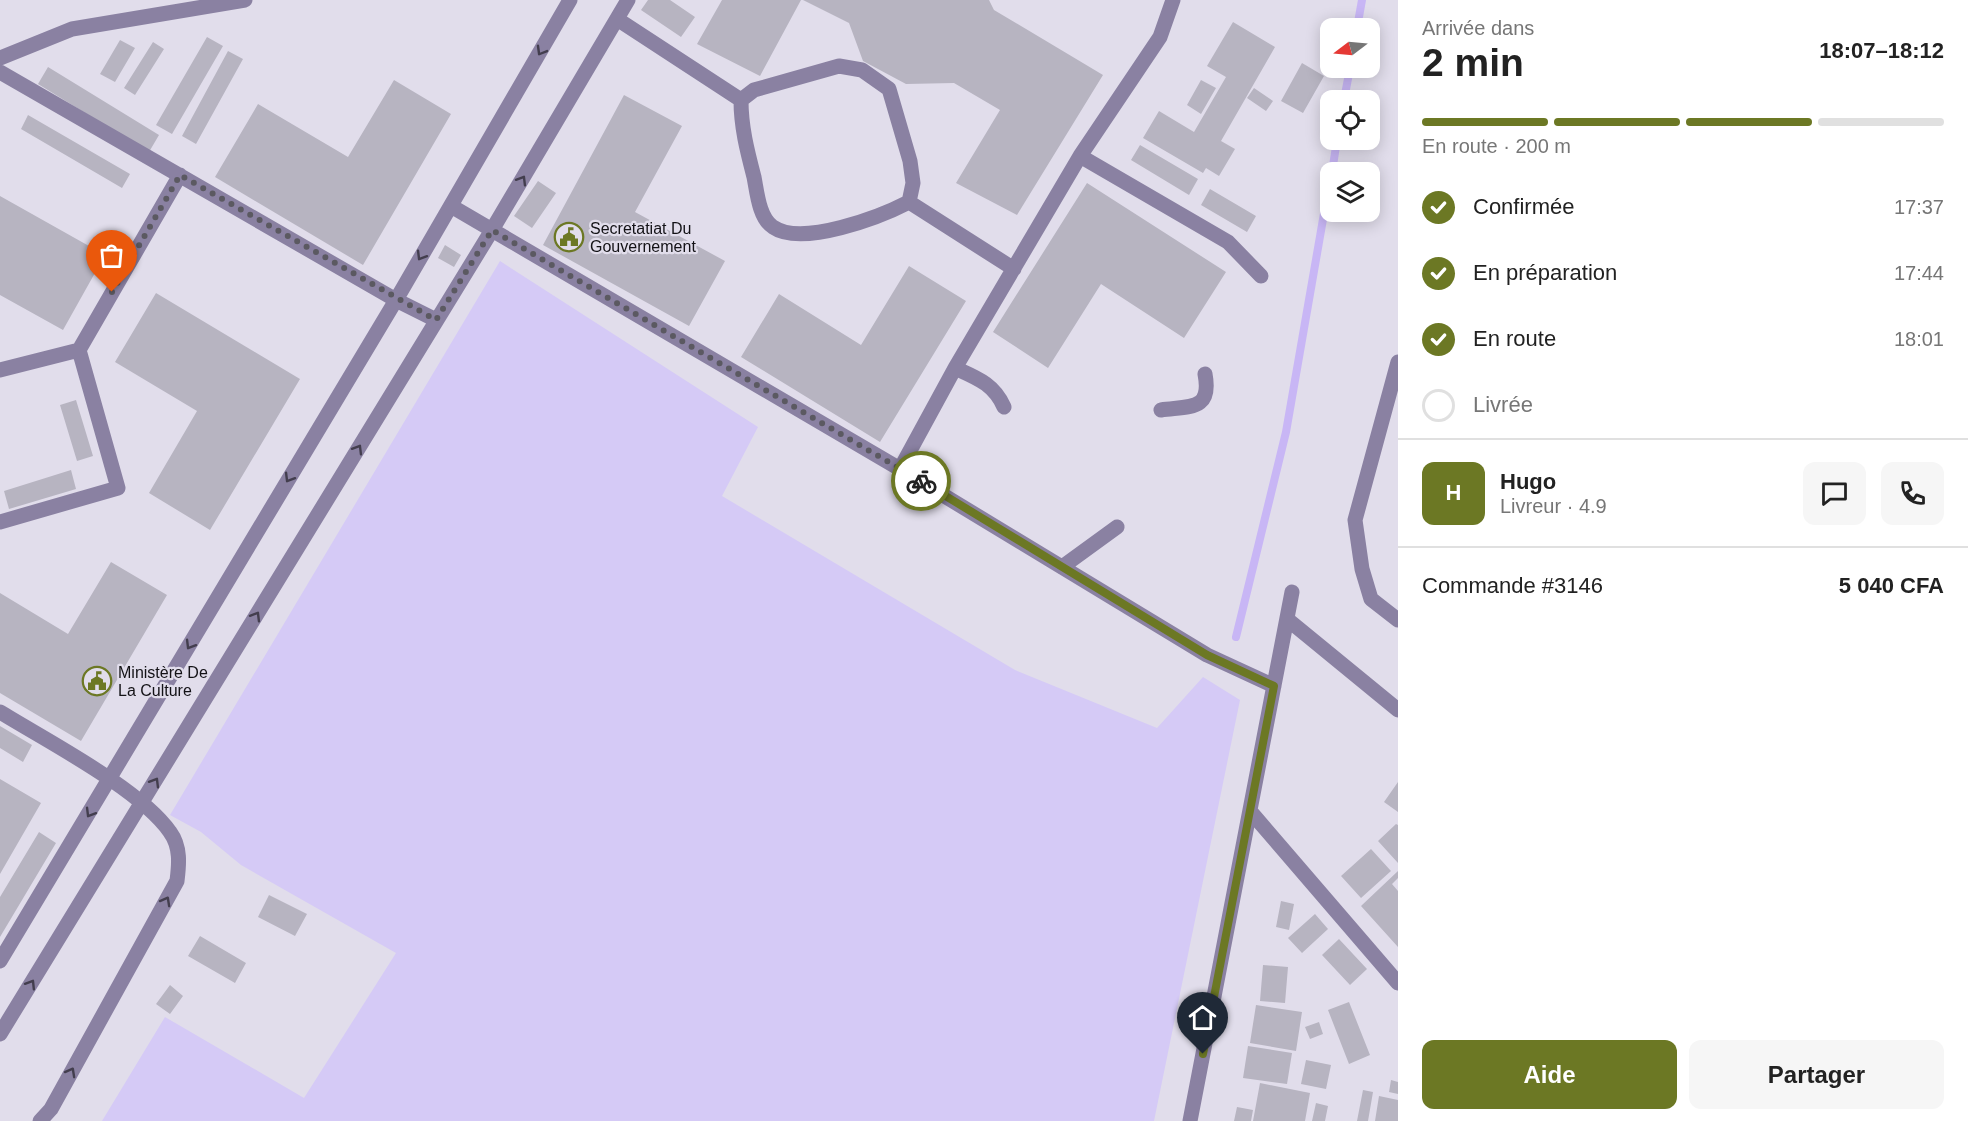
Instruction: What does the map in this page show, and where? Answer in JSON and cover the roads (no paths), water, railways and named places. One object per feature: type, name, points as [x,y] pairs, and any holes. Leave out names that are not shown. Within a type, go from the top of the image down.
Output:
[{"type":"street","points":[[0,58],[72,29],[245,0]]},
{"type":"street","points":[[0,961],[396,300],[570,0]]},
{"type":"street","points":[[0,1034],[492,230],[628,0]]},
{"type":"street","points":[[900,469],[955,368],[1080,156],[1160,37],[1173,0]]},
{"type":"street","points":[[617,19],[741,100]]},
{"type":"street","points":[[741,100],[754,90],[838,66],[862,70],[889,88],[910,160],[913,183],[909,202]]},
{"type":"street","points":[[0,72],[396,300],[436,320]]},
{"type":"street","points":[[741,100],[741,126],[762,212],[772,227],[796,236],[874,220],[909,202]]},
{"type":"street","points":[[1080,156],[1228,242],[1261,276]]},
{"type":"street","points":[[0,522],[118,488],[79,350],[180,175]]},
{"type":"street","points":[[909,202],[1014,269]]},
{"type":"street","points":[[451,206],[900,469],[1207,655],[1274,686]]},
{"type":"street","points":[[0,370],[79,350]]},
{"type":"street","points":[[1398,362],[1355,520],[1362,569],[1371,599],[1398,620]]},
{"type":"street","points":[[955,368],[990,386],[999,395],[1004,407]]},
{"type":"street","points":[[1161,410],[1196,406],[1204,400],[1208,389],[1204,374]]},
{"type":"street","points":[[1062,567],[1117,527]]},
{"type":"street","points":[[1190,1121],[1292,592]]},
{"type":"street","points":[[1287,619],[1398,710]]},
{"type":"street","points":[[0,712],[142,803],[171,833],[179,857],[177,881],[51,1109],[40,1121]]},
{"type":"street","points":[[1250,811],[1398,983]]},
{"type":"waterway","points":[[1359,18],[1362,0]]},
{"type":"waterway","points":[[1346,90],[1348,78]]},
{"type":"waterway","points":[[1334,162],[1335,150]]},
{"type":"waterway","points":[[1236,637],[1286,432],[1323,222]]},
{"type":"place","name":"Secretatiat Du Gouvernement","points":[[569,237]]},
{"type":"place","name":"Ministère De La Culture","points":[[97,681]]}]
